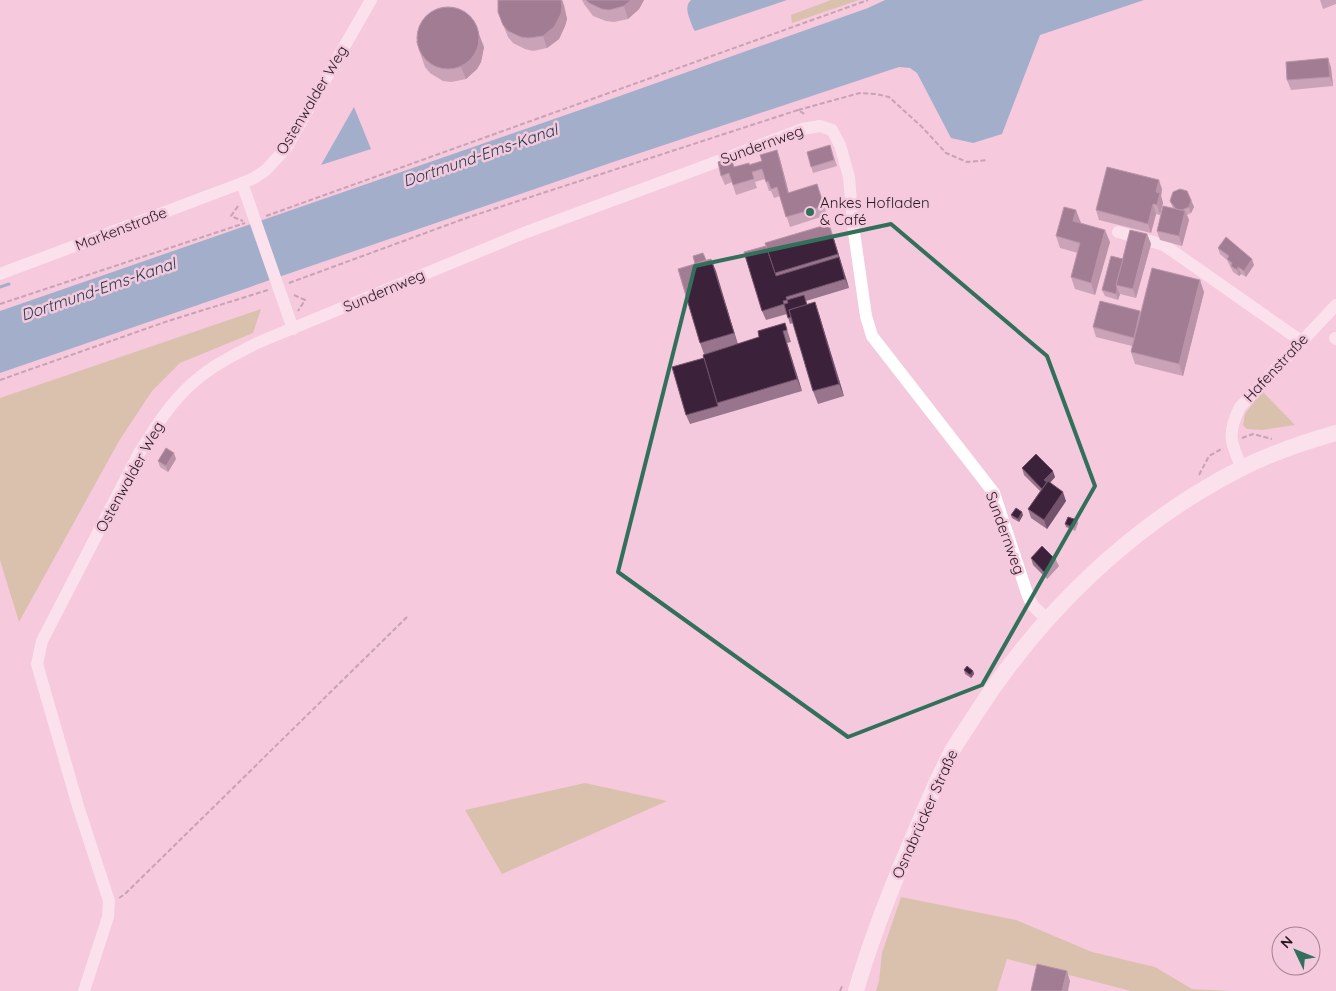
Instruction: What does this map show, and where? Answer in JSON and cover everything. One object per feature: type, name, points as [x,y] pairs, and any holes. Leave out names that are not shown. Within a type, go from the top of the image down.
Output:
[{"type":"main road","name":"Osnabrücker Straße","points":[[856,991],[872,939],[934,788],[953,750],[989,694],[1022,650],[1048,620],[1102,565],[1135,536],[1192,496],[1262,459],[1336,433]]},
{"type":"street","name":"Ostenwalder Weg","points":[[242,183],[266,170],[286,148],[371,0]]},
{"type":"street","name":"Sundernweg","points":[[293,329],[524,233],[802,128],[820,126],[832,130],[840,145],[849,177],[853,225],[866,316],[872,336],[994,493],[1028,596],[1033,606],[1048,620]]},
{"type":"street","points":[[242,183],[256,218],[293,329]]},
{"type":"street","name":"Markenstraße","points":[[0,274],[242,183]]},
{"type":"street","points":[[1118,232],[1164,245],[1301,341]]},
{"type":"street","name":"Hafenstraße","points":[[1231,444],[1232,423],[1240,407],[1336,305]]},
{"type":"street","name":"Ostenwalder Weg","points":[[84,991],[108,917],[109,905],[37,664],[42,641],[138,455],[156,426],[174,403],[194,382],[214,367],[257,343],[293,329]]},
{"type":"street","points":[[1231,444],[1242,468]]},
{"type":"path","points":[[0,304],[256,218],[868,0]]},
{"type":"path","points":[[286,284],[469,217],[798,110],[860,93],[889,97],[922,127],[946,153],[967,162],[987,160]]},
{"type":"path","points":[[798,110],[820,126]]},
{"type":"path","points":[[240,204],[230,216],[256,218]]},
{"type":"path","points":[[0,380],[168,321],[268,290]]},
{"type":"path","points":[[298,312],[306,300]]},
{"type":"path","points":[[1231,444],[1253,434],[1270,439],[1278,439]]},
{"type":"path","points":[[109,905],[126,894],[407,617]]},
{"type":"highlighted area","points":[[891,224],[1047,356],[1095,486],[982,685],[848,737],[618,572],[695,266]]},
{"type":"green space","points":[[831,0],[859,0],[792,23],[791,15]]},
{"type":"green space","points":[[261,309],[253,333],[180,363],[152,391],[119,441],[19,622],[0,560],[0,398]]},
{"type":"green space","points":[[1262,391],[1295,425],[1262,430],[1247,429],[1243,425],[1245,414]]},
{"type":"green space","points":[[585,783],[667,801],[502,874],[465,810]]},
{"type":"green space","points":[[901,897],[1016,920],[1092,952],[1155,967],[1192,989],[1232,991],[1131,991],[1007,959],[997,991],[876,991],[882,953]]},
{"type":"water","points":[[691,0],[787,0],[695,31],[687,10]]},
{"type":"water","name":"Dortmund-Ems-Kanal","points":[[885,0],[1144,0],[1040,35],[1002,134],[973,143],[951,138],[917,73],[910,68],[899,67],[616,161],[0,373],[0,311],[600,103],[868,8]]},
{"type":"water","points":[[354,107],[371,149],[321,165]]},
{"type":"building","points":[[498,0],[561,0],[561,14],[554,27],[543,36],[521,37],[508,31],[503,25],[498,12]]},
{"type":"building","points":[[586,0],[631,0],[624,6],[609,10],[602,9]]},
{"type":"building","points":[[442,7],[454,7],[470,16],[477,26],[479,38],[477,50],[470,60],[454,69],[442,69],[431,64],[422,55],[417,44],[417,32],[422,21],[431,12]]},
{"type":"building","points":[[1328,58],[1330,77],[1287,80],[1286,62]]},
{"type":"building","points":[[830,145],[834,160],[811,167],[807,152]]},
{"type":"building","points":[[777,150],[788,193],[817,184],[824,206],[786,217],[777,187],[771,189],[768,181],[766,182],[762,169],[752,172],[754,179],[733,185],[729,173],[721,176],[718,162],[731,158],[734,167],[749,163],[749,165],[762,161],[760,155]]},
{"type":"building","points":[[1107,167],[1159,180],[1156,192],[1160,193],[1157,205],[1153,204],[1148,224],[1096,210]]},
{"type":"building","points":[[1180,189],[1187,191],[1191,200],[1189,207],[1182,210],[1176,209],[1170,201],[1173,192]]},
{"type":"building","points":[[1163,206],[1185,211],[1179,236],[1157,231]]},
{"type":"building","points":[[1064,207],[1076,210],[1073,221],[1105,230],[1091,283],[1071,277],[1080,243],[1056,236]]},
{"type":"building","points":[[829,224],[838,254],[775,273],[765,243]]},
{"type":"building","points":[[1130,230],[1147,234],[1133,289],[1116,285]]},
{"type":"building","points":[[1226,237],[1252,259],[1244,271],[1238,267],[1237,270],[1231,266],[1232,263],[1227,259],[1229,256],[1218,248]]},
{"type":"building","points":[[766,246],[776,276],[839,257],[845,279],[786,297],[787,300],[783,301],[784,304],[762,311],[744,252]]},
{"type":"building","points":[[703,253],[706,260],[695,264],[693,256]]},
{"type":"building","points":[[1111,256],[1123,259],[1116,285],[1116,294],[1102,290]]},
{"type":"building","points":[[711,259],[734,333],[700,343],[678,269]]},
{"type":"building","points":[[1152,268],[1200,280],[1179,364],[1131,352]]},
{"type":"building","points":[[804,295],[807,305],[789,310],[791,317],[788,318],[784,304],[788,303],[787,300]]},
{"type":"building","points":[[1100,301],[1140,311],[1134,338],[1093,327]]},
{"type":"building","points":[[815,302],[839,384],[813,391],[789,310]]},
{"type":"building","points":[[785,323],[787,330],[783,331],[797,379],[717,403],[703,355],[759,337],[758,331]]},
{"type":"building","points":[[704,358],[718,406],[686,415],[672,367]]},
{"type":"building","points":[[166,448],[174,453],[166,466],[158,461]]},
{"type":"building","points":[[1036,454],[1053,471],[1044,480],[1047,482],[1042,489],[1022,468]]},
{"type":"building","points":[[1048,481],[1063,492],[1044,520],[1028,509]]},
{"type":"building","points":[[1016,508],[1022,512],[1018,519],[1011,515]]},
{"type":"building","points":[[1068,517],[1077,520],[1074,528],[1065,524]]},
{"type":"building","points":[[1042,546],[1056,560],[1045,573],[1031,558]]},
{"type":"building","points":[[967,666],[973,671],[970,675],[964,670]]},
{"type":"building","points":[[1037,964],[1067,971],[1062,991],[1031,991]]},
{"type":"waterway","points":[[0,287],[9,284]]},
{"type":"place","name":"Ankes Hofladen & Café","points":[[810,212]]}]
